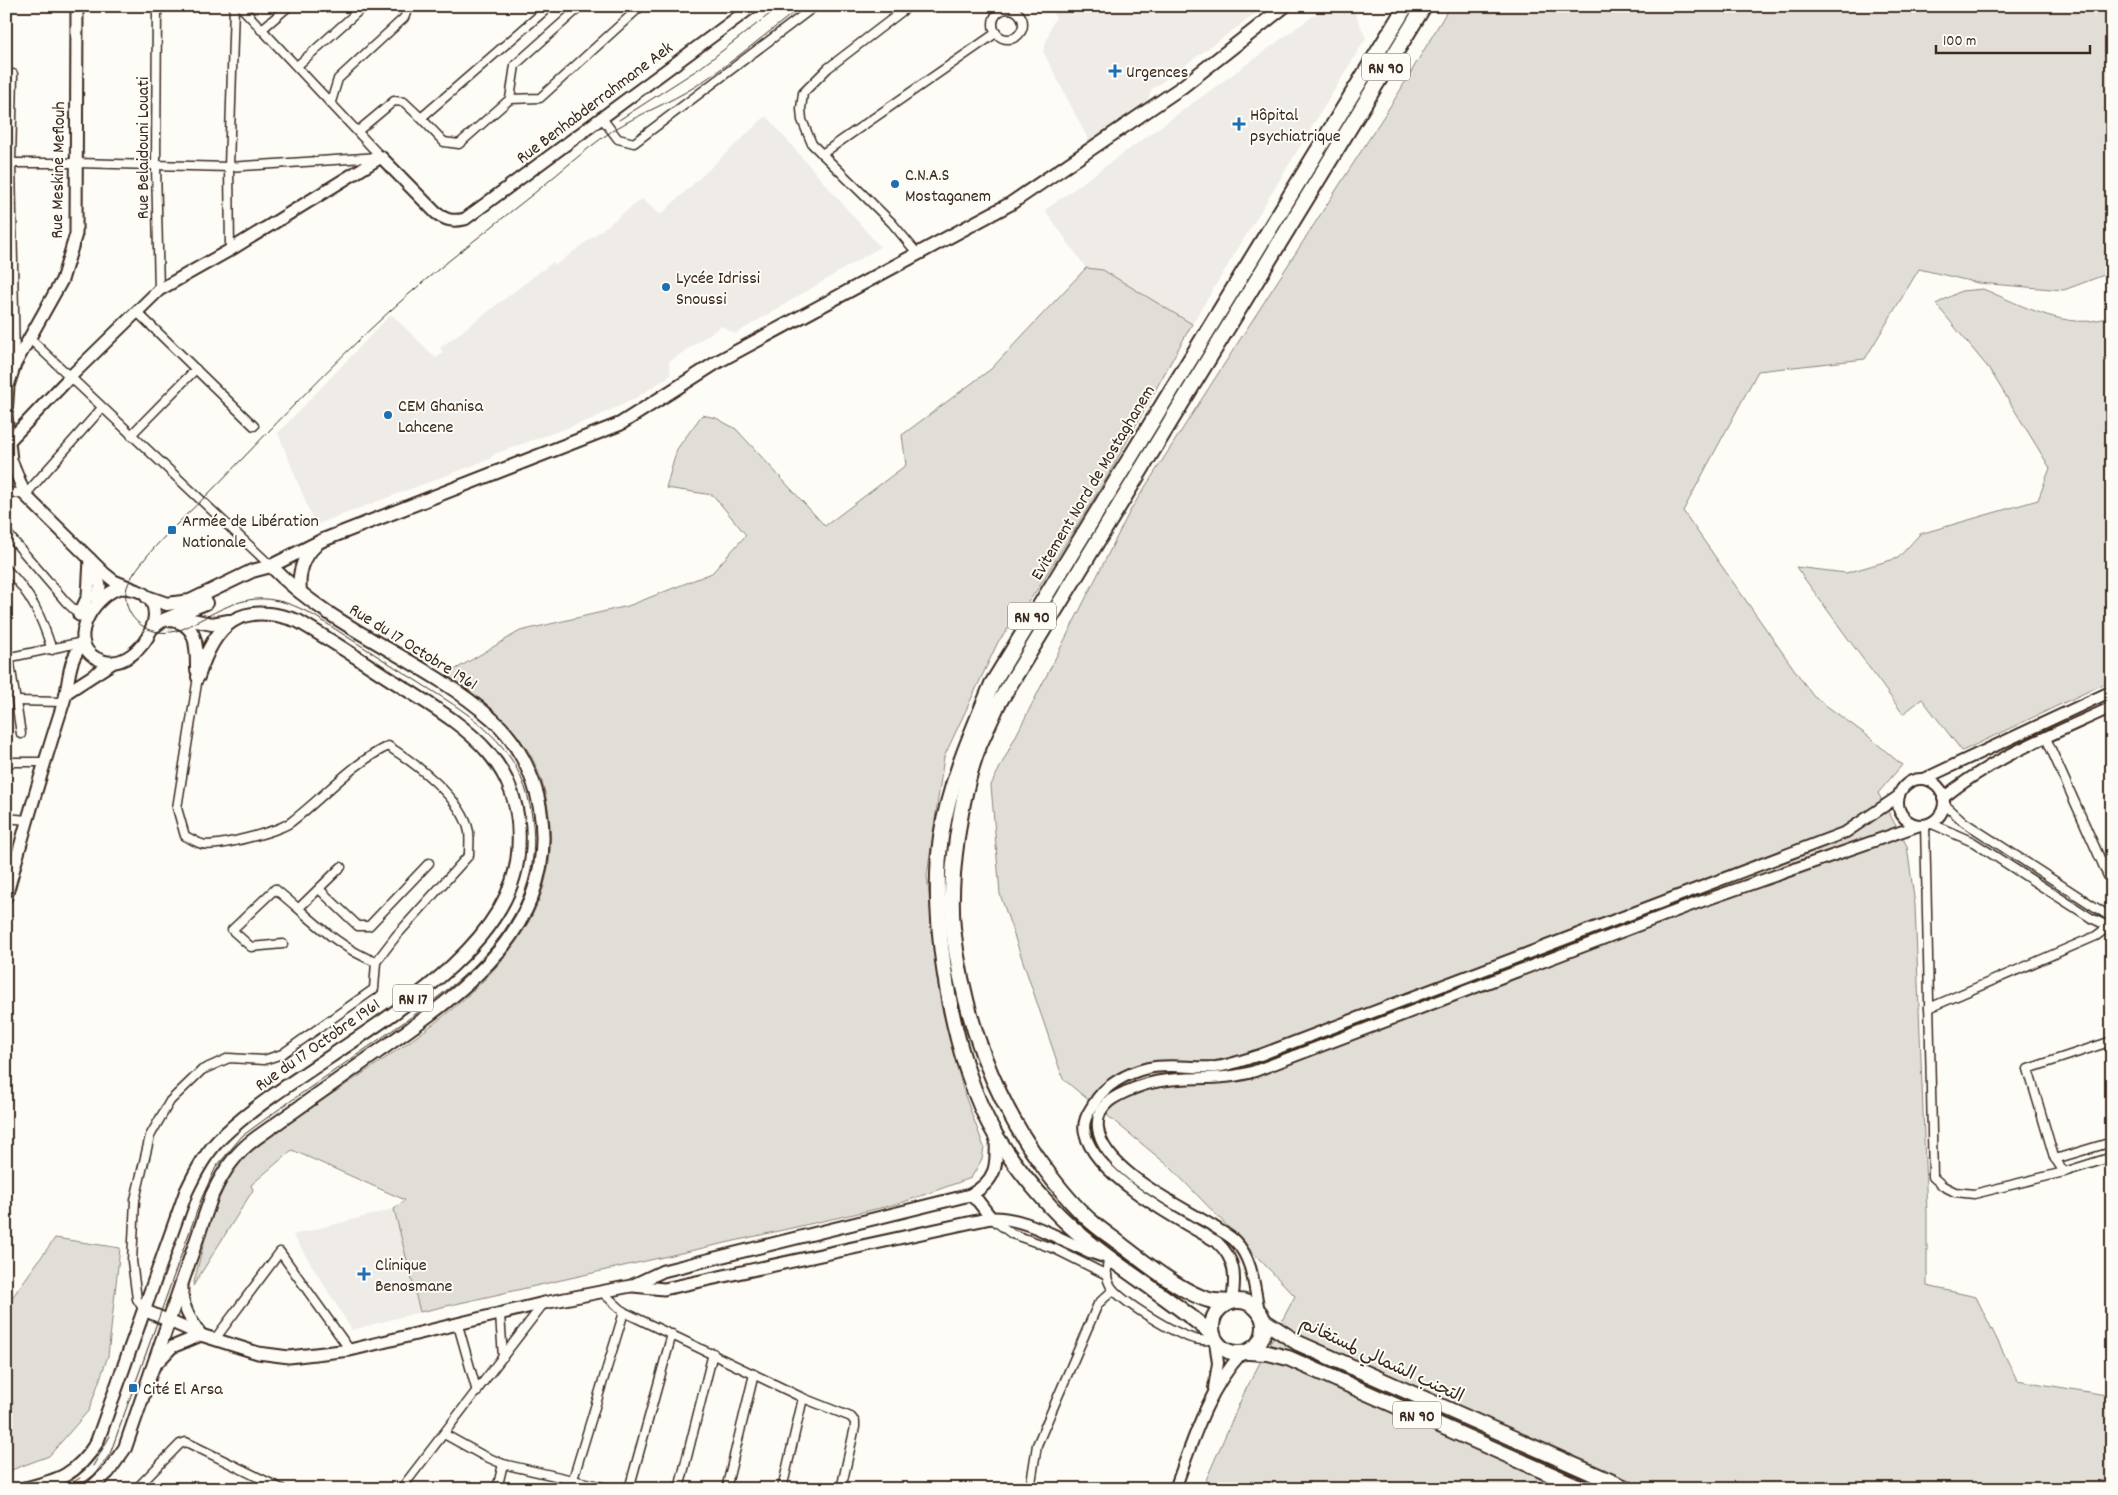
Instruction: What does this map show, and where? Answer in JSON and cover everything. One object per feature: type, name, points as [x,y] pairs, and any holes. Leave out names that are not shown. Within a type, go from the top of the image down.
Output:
[{"type":"highway","name":"Evitement Nord de Mostaghanem","points":[[1214,1338],[1181,1307],[1108,1258],[1080,1236],[1050,1205],[996,1136],[981,1104],[960,1044],[946,984],[940,933],[938,883],[941,838],[953,786],[969,738],[992,684],[1029,620],[1406,6]]},
{"type":"highway","name":"Evitement Nord de Mostaghanem","points":[[1232,1302],[1210,1300],[1196,1294],[1150,1266],[1113,1239],[1092,1222],[1058,1186],[1033,1153],[1010,1116],[994,1084],[974,1032],[953,927],[954,874],[966,794],[979,747],[998,704],[1424,6]]},
{"type":"highway","points":[[1247,1302],[1261,1316],[1263,1336],[1260,1343],[1244,1353],[1226,1351],[1214,1338],[1211,1327],[1215,1314],[1225,1304],[1247,1302]]},
{"type":"highway","name":"التجنب الشمالي لمستغانم","points":[[1261,1316],[1298,1344],[1628,1489]]},
{"type":"highway","name":"RN 90","points":[[1244,1353],[1268,1353],[1288,1358],[1584,1489]]},
{"type":"main road","name":"Rue Meskine Meflouh","points":[[77,6],[76,234],[72,253],[62,280],[15,364],[8,386],[8,442],[11,460],[26,495],[109,578],[131,588]]},
{"type":"main road","name":"Rue Benhabderrahmane Aek","points":[[380,157],[436,213],[446,220],[455,222],[472,215],[601,117],[753,6]]},
{"type":"main road","points":[[82,617],[111,591],[131,588],[167,604],[182,604],[252,571],[271,566],[323,540],[620,424],[712,365],[916,253],[1010,204],[1068,166],[1193,78],[1285,6]]},
{"type":"main road","points":[[8,442],[70,377],[159,290],[230,250],[380,157]]},
{"type":"main road","points":[[300,592],[301,569],[310,553],[323,540]]},
{"type":"main road","name":"Rue Meskine Meflouh","points":[[90,559],[100,582],[96,603]]},
{"type":"main road","points":[[6,896],[43,762],[65,698],[72,660],[83,643],[82,617],[88,596],[90,559]]},
{"type":"main road","points":[[152,628],[256,578],[271,566]]},
{"type":"main road","name":"Rue du 17 Octobre 1961","points":[[90,1489],[108,1472],[125,1448],[212,1194],[236,1154],[424,1020],[480,973],[507,942],[526,913],[542,863],[542,821],[534,783],[518,750],[494,720],[462,695],[319,608],[271,566]]},
{"type":"main road","points":[[65,698],[114,662],[136,650],[144,642],[152,628],[154,608],[148,597]]},
{"type":"main road","name":"Rue du 17 Octobre 1961","points":[[22,1489],[51,1482],[72,1472],[89,1456],[97,1442],[186,1192],[195,1172],[214,1145],[251,1111],[423,991],[455,965],[480,938],[497,914],[509,892],[518,860],[519,845],[516,811],[507,782],[490,752],[464,727],[298,621],[278,615],[259,613],[248,614],[230,621],[212,624],[169,619]]},
{"type":"main road","points":[[169,619],[179,621],[188,627],[195,636],[198,677]]},
{"type":"main road","points":[[198,677],[214,638],[230,621]]},
{"type":"main road","points":[[83,643],[96,658],[114,662]]},
{"type":"main road","points":[[631,1286],[663,1271],[970,1195],[986,1185],[992,1177],[997,1159],[996,1136]]},
{"type":"main road","points":[[970,1195],[978,1201],[991,1218]]},
{"type":"main road","points":[[144,1310],[215,1340],[258,1353],[289,1357],[350,1350],[601,1291],[631,1286],[664,1289],[991,1218],[1003,1218],[1029,1224],[1087,1252],[1108,1258]]},
{"type":"main road","points":[[182,1285],[181,1296],[187,1314],[201,1335]]},
{"type":"main road","points":[[154,1366],[172,1347],[201,1335]]},
{"type":"street","name":"Rue Belaidouni Louati","points":[[157,6],[156,166],[159,290]]},
{"type":"street","points":[[230,250],[229,167],[234,6]]},
{"type":"street","points":[[240,6],[358,131],[380,157]]},
{"type":"street","points":[[261,30],[289,6]]},
{"type":"street","points":[[297,66],[364,6]]},
{"type":"street","points":[[331,102],[338,79],[404,18],[410,6]]},
{"type":"street","points":[[421,118],[551,6],[580,7]]},
{"type":"street","points":[[358,131],[394,101],[404,102],[444,142],[459,144],[510,100],[540,98],[640,6]]},
{"type":"street","points":[[601,117],[618,139],[634,143],[815,6]]},
{"type":"street","points":[[909,6],[828,68],[803,93],[802,120],[812,144],[857,191],[892,223],[916,253]]},
{"type":"street","points":[[990,6],[997,14]]},
{"type":"street","points":[[510,100],[515,65],[580,7]]},
{"type":"street","points":[[1005,9],[1014,10],[1022,17],[1023,27],[1018,35],[1009,39],[996,33],[993,23],[997,14],[1005,9]]},
{"type":"street","points":[[822,154],[996,33]]},
{"type":"street","points":[[13,74],[8,163],[15,364]]},
{"type":"street","points":[[8,163],[229,167],[380,157]]},
{"type":"street","points":[[136,311],[254,426]]},
{"type":"street","points":[[29,338],[271,566]]},
{"type":"street","points":[[131,435],[196,369]]},
{"type":"street","points":[[6,490],[26,495],[102,408]]},
{"type":"street","points":[[6,532],[82,617]]},
{"type":"street","points":[[6,569],[26,590],[36,605],[52,650]]},
{"type":"street","points":[[21,734],[8,657],[83,643]]},
{"type":"street","points":[[144,1310],[137,1298],[132,1261],[135,1200],[150,1136],[170,1102],[202,1070],[229,1058],[264,1060],[282,1054],[374,989],[376,962],[396,936],[469,855],[469,831],[456,805],[412,761],[388,746],[366,757],[290,823],[258,836],[203,845],[185,836],[177,808],[198,677]]},
{"type":"street","points":[[2109,927],[1973,842],[1925,824],[1907,820],[1902,816],[1898,803],[1899,796],[1905,785],[1924,780],[2112,691]]},
{"type":"street","points":[[16,701],[65,698]]},
{"type":"street","points":[[1261,1316],[1248,1261],[1234,1240],[1134,1176],[1104,1147],[1099,1137],[1098,1118],[1105,1104],[1112,1098],[1151,1082],[1228,1078],[1255,1071],[1697,903],[1925,824],[1939,815],[1943,801],[1977,772],[2112,706]]},
{"type":"street","points":[[2046,738],[2112,885]]},
{"type":"street","points":[[6,762],[43,762]]},
{"type":"street","points":[[1924,780],[1936,786],[1943,801],[1964,822],[2112,918],[2109,927],[2089,939],[1929,1008]]},
{"type":"street","points":[[1232,1302],[1235,1272],[1227,1251],[1217,1242],[1132,1189],[1110,1171],[1092,1151],[1084,1132],[1085,1118],[1096,1098],[1110,1084],[1131,1073],[1150,1068],[1217,1067],[1260,1055],[1846,832],[1899,796]]},
{"type":"street","points":[[6,818],[27,820]]},
{"type":"street","points":[[1925,824],[1933,1177],[1943,1186],[1955,1192],[1974,1194],[2064,1172],[2112,1157]]},
{"type":"street","points":[[319,889],[358,926],[369,926],[428,864]]},
{"type":"street","points":[[299,908],[341,867]]},
{"type":"street","points":[[283,944],[251,947],[232,930],[275,889],[329,936],[357,955],[376,962]]},
{"type":"street","points":[[2064,1172],[2056,1159],[2028,1069],[2112,1041]]},
{"type":"street","points":[[2056,1159],[2112,1142]]},
{"type":"street","points":[[991,1218],[1012,1234],[1055,1249],[1106,1274]]},
{"type":"street","points":[[215,1340],[280,1252],[350,1350]]},
{"type":"street","points":[[1108,1258],[1106,1274],[1113,1290],[1126,1301],[1171,1329],[1193,1339],[1214,1338],[1218,1363],[1214,1394]]},
{"type":"street","points":[[1030,1489],[1038,1445],[1098,1304],[1113,1290]]},
{"type":"street","points":[[601,1291],[624,1312],[713,1353],[803,1398],[851,1418],[855,1422],[841,1489]]},
{"type":"street","points":[[401,1489],[544,1303]]},
{"type":"street","points":[[570,1489],[624,1312]]},
{"type":"street","points":[[500,1315],[503,1358]]},
{"type":"street","points":[[458,1325],[477,1392]]},
{"type":"street","points":[[629,1489],[672,1334]]},
{"type":"street","points":[[679,1489],[713,1353]]},
{"type":"street","points":[[1174,1489],[1214,1394],[1229,1367],[1244,1353]]},
{"type":"street","points":[[726,1489],[754,1374]]},
{"type":"street","points":[[782,1489],[803,1398]]},
{"type":"street","points":[[444,1434],[503,1464],[612,1489]]},
{"type":"street","points":[[136,1489],[180,1444],[186,1442],[282,1489]]},
{"type":"street","points":[[497,1489],[503,1464]]},
{"type":"shaded area","name":"Urgences","points":[[1047,6],[1266,6],[1151,90],[1147,103],[1090,143],[1043,51],[1052,24],[1056,18]]},
{"type":"shaded area","name":"Hôpital psychiatrique","points":[[1327,6],[1352,6],[1366,38],[1192,324],[1103,270],[1086,268],[1045,210]]},
{"type":"shaded area","points":[[1450,6],[2112,6],[2112,272],[2064,290],[1978,283],[1919,269],[1865,359],[1758,371],[1683,511],[1813,696],[1868,736],[1902,765],[1878,793],[1907,846],[1915,905],[1927,1214],[1927,1286],[1976,1297],[2017,1380],[2112,1396],[2112,1489],[1202,1489],[1244,1393],[1295,1296],[1170,1167],[1063,1079],[1000,894],[991,785],[1131,509],[1398,94]]},
{"type":"shaded area","name":"Lycée Idrissi Snoussi","points":[[766,116],[880,247],[735,334],[721,326],[669,362],[671,375],[636,398],[592,419],[494,454],[490,459],[315,525],[278,433],[391,314],[436,358],[443,352],[440,348],[553,262],[556,265],[642,199],[660,215]]},
{"type":"shaded area","points":[[1086,268],[1103,270],[1192,324],[1106,479],[1037,590],[998,642],[944,757],[927,876],[941,1005],[964,1093],[984,1147],[982,1159],[971,1178],[898,1204],[420,1312],[394,1209],[405,1200],[292,1150],[251,1185],[253,1190],[193,1286],[213,1214],[229,1176],[237,1165],[271,1136],[423,1032],[465,998],[501,961],[529,921],[547,875],[550,825],[540,775],[518,736],[504,720],[446,675],[520,631],[628,606],[712,573],[746,535],[713,495],[666,488],[677,449],[702,415],[716,418],[736,429],[825,526],[906,465],[902,435],[991,369]]},
{"type":"shaded area","points":[[1983,289],[2046,315],[2063,319],[2080,321],[2112,316],[2112,680],[1962,751],[1922,699],[1903,714],[1796,567],[1846,573],[1898,558],[1920,534],[2038,500],[2050,468],[1990,370],[1936,304],[1961,291]]},
{"type":"shaded area","name":"Clinique Benosmane","points":[[394,1209],[420,1312],[352,1330],[293,1235]]},
{"type":"shaded area","points":[[55,1238],[120,1248],[108,1356],[89,1410],[49,1456],[6,1472],[6,1306]]},
{"type":"tram line","points":[[619,120],[700,68],[780,6]]},
{"type":"tram line","points":[[75,1489],[94,1475],[110,1454],[202,1197],[216,1167],[242,1136],[404,1022],[463,976],[489,950],[510,922],[525,891],[533,855],[532,816],[528,796],[521,778],[503,747],[491,734],[462,710],[322,620],[283,602],[254,599],[236,603],[219,610],[180,630],[157,632],[148,629],[140,625],[129,611],[126,602],[129,581],[148,554],[176,525],[345,354],[407,296],[601,139],[622,125],[675,98],[710,77],[802,6]]},
{"type":"tram line","points":[[93,1466],[110,1436]]},
{"type":"tram line","points":[[62,1489],[80,1478]]},
{"type":"place","name":"Urgences","points":[[1115,71]]},
{"type":"place","name":"Hôpital psychiatrique","points":[[1239,124]]},
{"type":"place","name":"C.N.A.S Mostaganem","points":[[895,184]]},
{"type":"place","name":"Lycée Idrissi Snoussi","points":[[666,287]]},
{"type":"place","name":"CEM Ghanisa Lahcene","points":[[388,415]]},
{"type":"place","name":"Armée de Libération Nationale","points":[[172,530]]},
{"type":"place","name":"Clinique Benosmane","points":[[364,1274]]},
{"type":"place","name":"Cité El Arsa","points":[[133,1388]]}]
